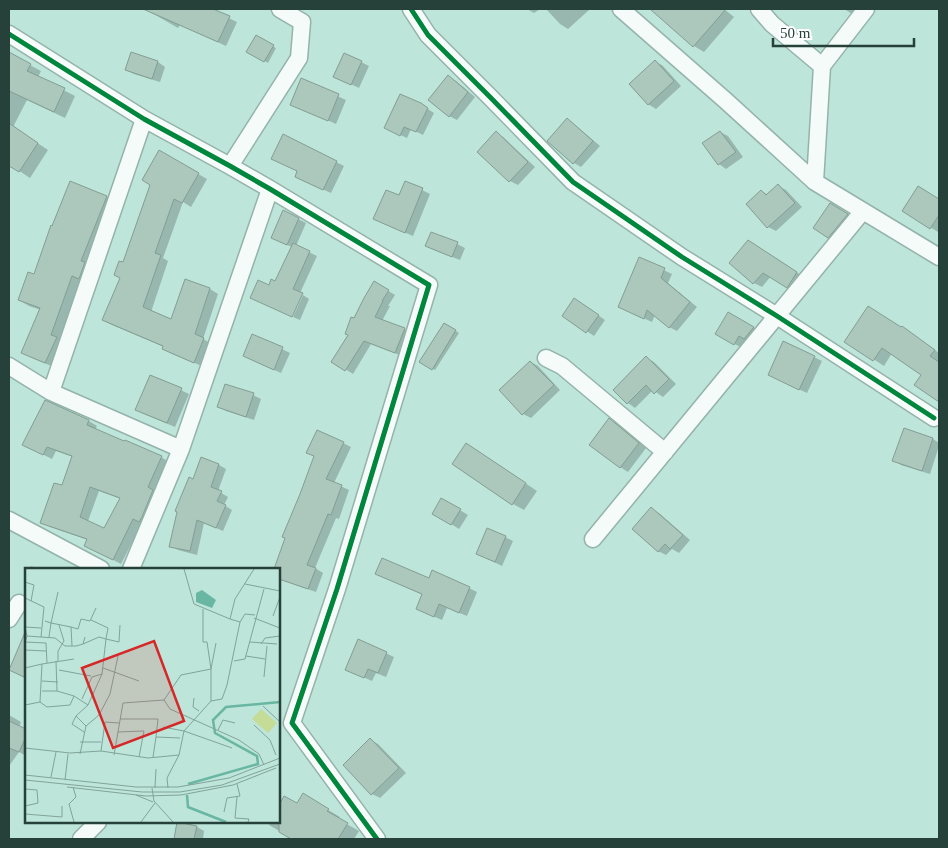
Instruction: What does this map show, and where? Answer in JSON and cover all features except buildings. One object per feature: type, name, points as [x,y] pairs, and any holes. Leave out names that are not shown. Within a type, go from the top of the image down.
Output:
[{"type":"street","points":[[230,166],[299,58],[302,22],[280,9]]},
{"type":"street","points":[[411,9],[428,35],[573,182],[682,257],[934,418]]},
{"type":"street","points":[[621,9],[725,100],[814,182],[939,257]]},
{"type":"street","points":[[759,9],[772,24],[822,66]]},
{"type":"street","points":[[814,182],[822,66],[866,9]]},
{"type":"street","points":[[9,34],[144,120],[270,189],[429,286],[337,588],[285,724],[377,839]]},
{"type":"street","points":[[51,392],[144,120]]},
{"type":"street","points":[[131,568],[181,449],[270,189]]},
{"type":"street","points":[[593,539],[863,211]]},
{"type":"street","points":[[546,358],[562,366],[665,452]]},
{"type":"street","points":[[9,366],[51,392],[181,449]]},
{"type":"street","points":[[9,520],[99,568]]},
{"type":"street","points":[[9,619],[19,603]]},
{"type":"street","points":[[81,839],[97,823]]},
{"type":"cycle path","points":[[411,9],[428,35],[573,182],[682,257],[934,418]]},
{"type":"cycle path","points":[[9,34],[144,119],[270,189],[429,285],[337,589],[292,723],[377,839]]}]
